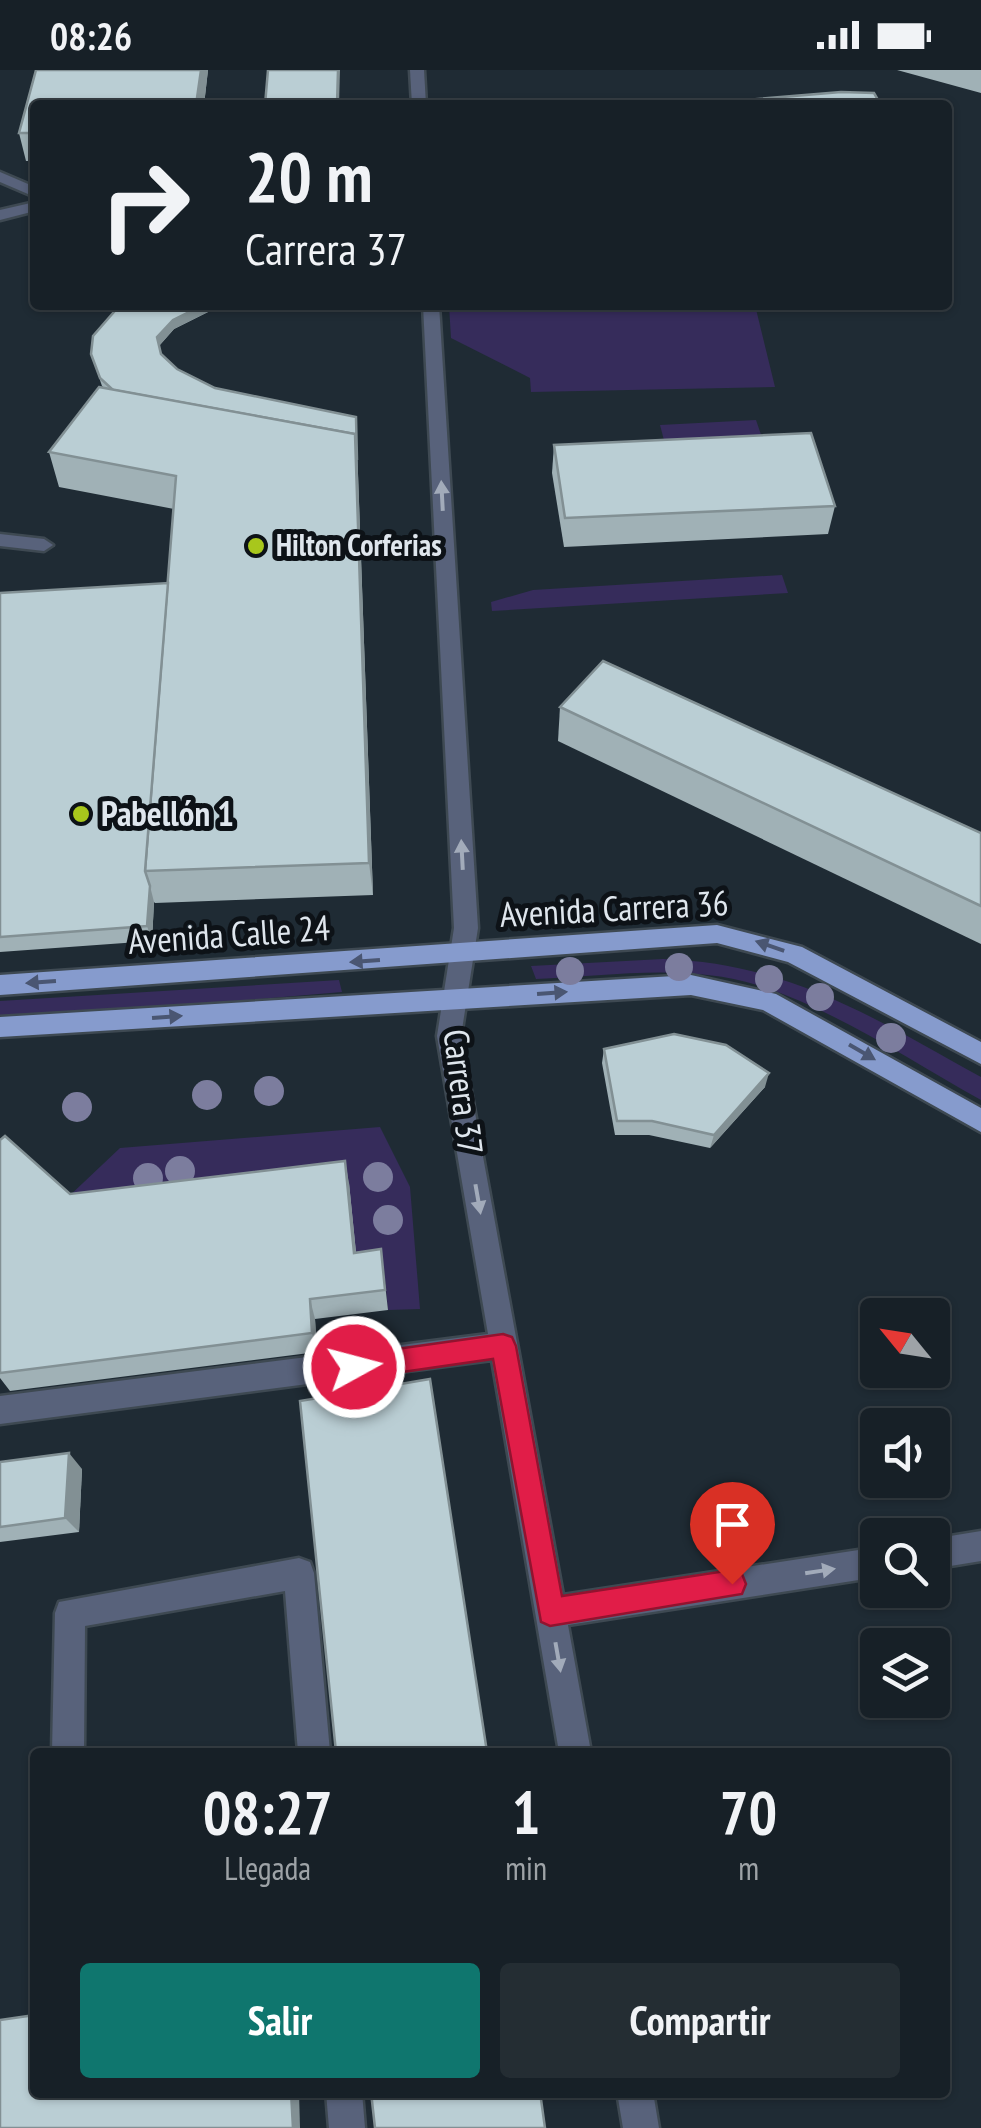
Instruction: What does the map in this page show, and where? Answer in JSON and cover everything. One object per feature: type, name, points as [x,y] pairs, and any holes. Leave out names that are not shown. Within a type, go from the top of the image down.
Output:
[{"type":"main road","name":"Avenida Carrera 36","points":[[462,952],[679,935],[746,938],[846,978],[981,1054]]},
{"type":"main road","name":"Avenida Calle 24","points":[[0,985],[462,952]]},
{"type":"main road","points":[[0,1027],[691,985],[734,991],[815,1024],[981,1122]]},
{"type":"street","points":[[417,70],[419,100]]},
{"type":"street","points":[[0,176],[30,191]]},
{"type":"street","points":[[0,216],[30,207]]},
{"type":"street","name":"Carrera 37","points":[[431,310],[466,928],[449,1036],[574,1748]]},
{"type":"street","points":[[0,540],[44,545]]},
{"type":"street","points":[[0,1410],[503,1346]]},
{"type":"street","points":[[950,1551],[981,1546]]},
{"type":"street","points":[[550,1612],[860,1565]]},
{"type":"street","points":[[68,1748],[70,1613],[299,1573],[314,1748]]},
{"type":"street","points":[[344,2098],[347,2128]]},
{"type":"street","points":[[636,2098],[641,2128]]},
{"type":"shaded area","points":[[449,310],[756,310],[775,387],[531,392],[530,378],[451,338]]},
{"type":"shaded area","points":[[756,420],[770,461],[671,467],[660,425]]},
{"type":"shaded area","points":[[782,575],[788,593],[492,611],[491,602],[533,590]]},
{"type":"shaded area","points":[[663,959],[751,971],[829,997],[981,1077],[981,1100],[844,1022],[757,985],[703,974],[675,973],[536,979],[531,966]]},
{"type":"shaded area","points":[[339,980],[342,992],[0,1021],[0,1001]]},
{"type":"shaded area","points":[[380,1127],[410,1187],[420,1309],[388,1310],[384,1269],[65,1200],[120,1148]]},
{"type":"building","points":[[36,70],[201,70],[197,100],[30,100],[30,133],[19,133]]},
{"type":"building","points":[[268,70],[338,70],[337,100],[265,100]]},
{"type":"building","points":[[841,92],[874,93],[878,100],[746,100]]},
{"type":"building","points":[[116,310],[193,310],[173,320],[157,337],[161,354],[177,369],[215,388],[356,417],[357,460],[355,434],[113,390],[100,378],[91,354],[93,336]]},
{"type":"building","points":[[99,387],[355,434],[369,863],[145,871],[176,476],[49,452]]},
{"type":"building","points":[[811,433],[835,506],[565,518],[554,445]]},
{"type":"building","name":"Pabellón 1","points":[[168,583],[145,871],[150,886],[147,926],[0,937],[0,593]]},
{"type":"building","points":[[603,661],[981,833],[981,906],[560,707]]},
{"type":"building","points":[[674,1034],[726,1045],[769,1073],[714,1135],[652,1121],[617,1121],[604,1049]]},
{"type":"building","points":[[5,1136],[70,1194],[345,1161],[354,1253],[381,1249],[385,1290],[310,1299],[312,1333],[0,1373],[0,1140]]},
{"type":"building","points":[[430,1379],[486,1748],[336,1748],[300,1401]]},
{"type":"building","points":[[69,1453],[65,1518],[0,1527],[0,1462]]},
{"type":"building","points":[[30,2016],[30,2098],[291,2098],[293,2128],[0,2128],[0,2020]]},
{"type":"building","points":[[372,2098],[541,2098],[545,2128],[375,2128]]},
{"type":"place","name":"Hilton Corferias","points":[[256,546]]},
{"type":"place","name":"Pabellón 1","points":[[81,814]]},
{"type":"route","points":[[354,1367],[503,1346],[550,1612],[732,1584]]}]
